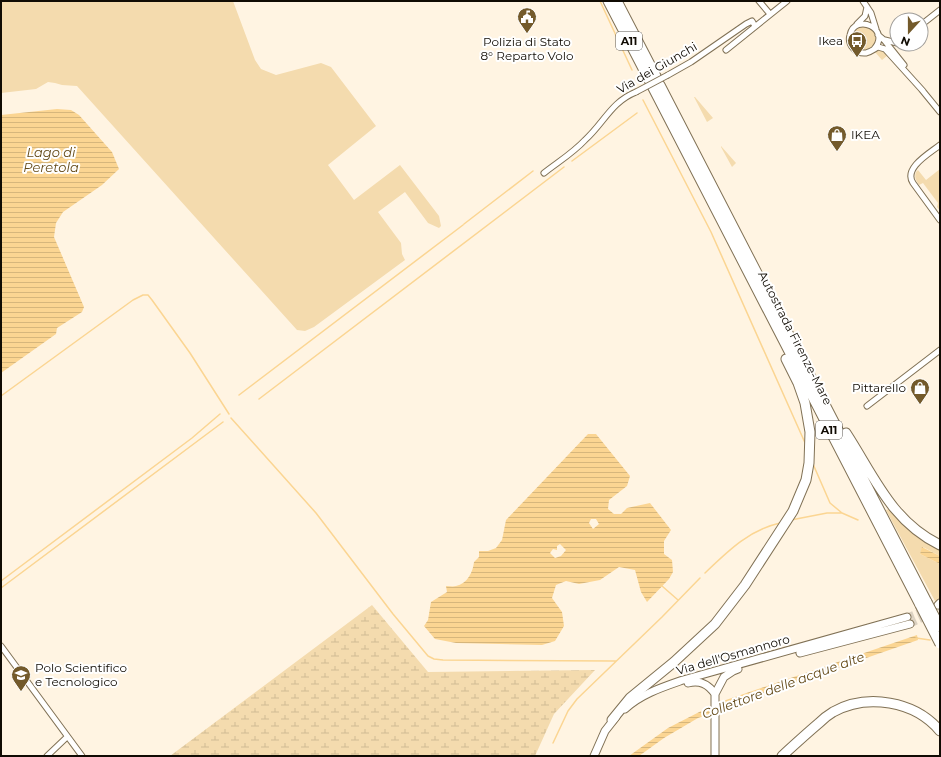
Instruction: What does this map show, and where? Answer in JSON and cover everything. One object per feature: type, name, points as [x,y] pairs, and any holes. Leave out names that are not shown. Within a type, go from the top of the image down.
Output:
[{"type":"highway","name":"Autostrada Firenze-Mare","points":[[608,1],[655,82],[810,374],[924,604],[940,644]]},
{"type":"highway","name":"Autostrada Firenze-Mare","points":[[617,1],[739,254],[924,604],[940,627]]},
{"type":"highway","points":[[612,720],[630,698],[707,632],[732,603],[784,526],[799,499],[806,480],[809,463],[810,441],[809,423],[802,393],[751,285],[739,254]]},
{"type":"highway","points":[[810,374],[874,481],[888,501],[913,528],[940,545]]},
{"type":"highway","points":[[782,756],[832,712],[848,705],[864,702],[880,701],[900,705],[920,714],[940,731]]},
{"type":"main road","name":"Via dell'Osmannoro","points":[[594,756],[602,737],[612,720],[639,698],[650,692],[683,680],[908,620],[733,671],[724,677],[714,694]]},
{"type":"main road","points":[[666,687],[700,682],[709,687],[714,694],[715,756]]},
{"type":"street","points":[[759,1],[770,14]]},
{"type":"street","points":[[726,50],[787,1]]},
{"type":"street","points":[[863,1],[872,16],[877,32],[879,41],[874,49]]},
{"type":"street","points":[[867,7],[866,14],[854,28],[850,37],[853,48],[864,53],[880,47],[889,52],[940,112]]},
{"type":"street","points":[[929,19],[940,10]]},
{"type":"street","name":"Via dei Giunchi","points":[[544,173],[586,140],[616,104],[625,96],[636,92],[691,62],[746,24],[752,21],[755,26]]},
{"type":"street","points":[[854,28],[858,25],[866,24],[872,26],[897,55],[923,91]]},
{"type":"street","points":[[884,40],[889,41]]},
{"type":"street","points":[[940,145],[914,166],[910,174],[910,179],[940,220]]},
{"type":"street","points":[[867,406],[940,350]]},
{"type":"street","points":[[1,646],[82,756]]},
{"type":"street","points":[[47,756],[67,737]]},
{"type":"green space","points":[[1,1],[233,1],[255,60],[261,69],[276,75],[321,63],[331,67],[376,126],[328,165],[354,200],[400,165],[439,216],[441,226],[439,228],[428,223],[405,192],[378,212],[401,243],[402,254],[405,260],[314,327],[305,331],[297,330],[77,86],[48,82],[36,89],[1,93]]},
{"type":"green space","points":[[864,26],[869,27],[875,33],[875,43],[869,49],[864,50],[859,49],[853,43],[852,38],[853,33],[859,27]]},
{"type":"green space","points":[[884,51],[888,55],[882,60],[875,52]]},
{"type":"green space","points":[[695,97],[713,118],[707,122]]},
{"type":"green space","points":[[721,147],[736,163],[732,167]]},
{"type":"green space","points":[[940,169],[940,211],[937,207],[938,203],[923,183],[919,185],[915,176],[918,170],[926,180]]},
{"type":"green space","points":[[889,509],[940,549],[940,556],[923,547],[920,554],[940,564],[940,599],[935,601],[886,510]]},
{"type":"green space","points":[[372,605],[428,672],[595,670],[554,714],[535,756],[170,756]]},
{"type":"water","name":"Lago di Peretola","points":[[57,109],[71,110],[79,115],[112,152],[119,169],[102,185],[63,212],[56,223],[54,237],[84,307],[82,312],[57,328],[56,334],[1,373],[1,115]]},
{"type":"water","points":[[588,434],[596,434],[630,476],[627,486],[609,500],[608,509],[614,514],[621,514],[627,508],[650,503],[671,530],[664,541],[664,554],[672,560],[673,572],[669,579],[647,602],[641,592],[635,570],[619,567],[600,580],[579,584],[566,581],[556,585],[552,598],[562,612],[564,626],[555,641],[542,645],[456,643],[435,639],[424,626],[428,620],[431,602],[447,592],[446,586],[460,585],[466,580],[471,573],[474,562],[479,557],[479,551],[488,551],[496,548],[502,540],[506,520]],"holes":[[[591,519],[596,519],[599,524],[593,529],[589,523]],[[560,544],[566,550],[561,556],[555,558],[550,553],[553,549],[557,550],[557,546]]]},
{"type":"water","points":[[922,547],[940,556],[940,564],[920,554]]},
{"type":"water","name":"Collettore delle acque alte","points":[[917,635],[918,640],[720,709],[720,702]]},
{"type":"water","points":[[709,707],[710,714],[698,718],[664,738],[639,756],[629,756],[668,728]]},
{"type":"waterway","points":[[600,1],[632,70]]},
{"type":"waterway","points":[[643,100],[711,232],[806,445]]},
{"type":"waterway","points":[[572,161],[637,113]]},
{"type":"waterway","points":[[259,399],[564,167]]},
{"type":"waterway","points":[[464,224],[533,171]]},
{"type":"waterway","points":[[239,395],[463,225]]},
{"type":"waterway","points":[[1,396],[133,300],[143,295],[148,295],[190,353],[229,414]]},
{"type":"waterway","points":[[1,581],[192,438],[220,414]]},
{"type":"waterway","points":[[231,418],[316,513],[393,614],[428,656],[434,659],[443,660],[616,661]]},
{"type":"waterway","points":[[1,588],[223,422]]},
{"type":"waterway","points":[[813,464],[830,503],[842,513],[858,520]]},
{"type":"waterway","points":[[791,520],[827,513],[841,513]]},
{"type":"waterway","points":[[705,573],[740,542],[758,531],[780,523]]},
{"type":"waterway","points":[[553,743],[568,711],[577,699],[700,578]]},
{"type":"waterway","points":[[662,586],[678,600]]},
{"type":"waterway","points":[[916,638],[930,640]]},
{"type":"tunnel","points":[[907,617],[938,605]]},
{"type":"tunnel","points":[[910,624],[940,610]]},
{"type":"place","name":"Polizia di Stato 8° Reparto Volo","points":[[527,34]]},
{"type":"place","name":"Ikea","points":[[857,58]]},
{"type":"place","name":"IKEA","points":[[837,152]]},
{"type":"place","name":"Pittarello","points":[[920,405]]},
{"type":"place","name":"Polo Scientifico e Tecnologico","points":[[21,692]]}]
